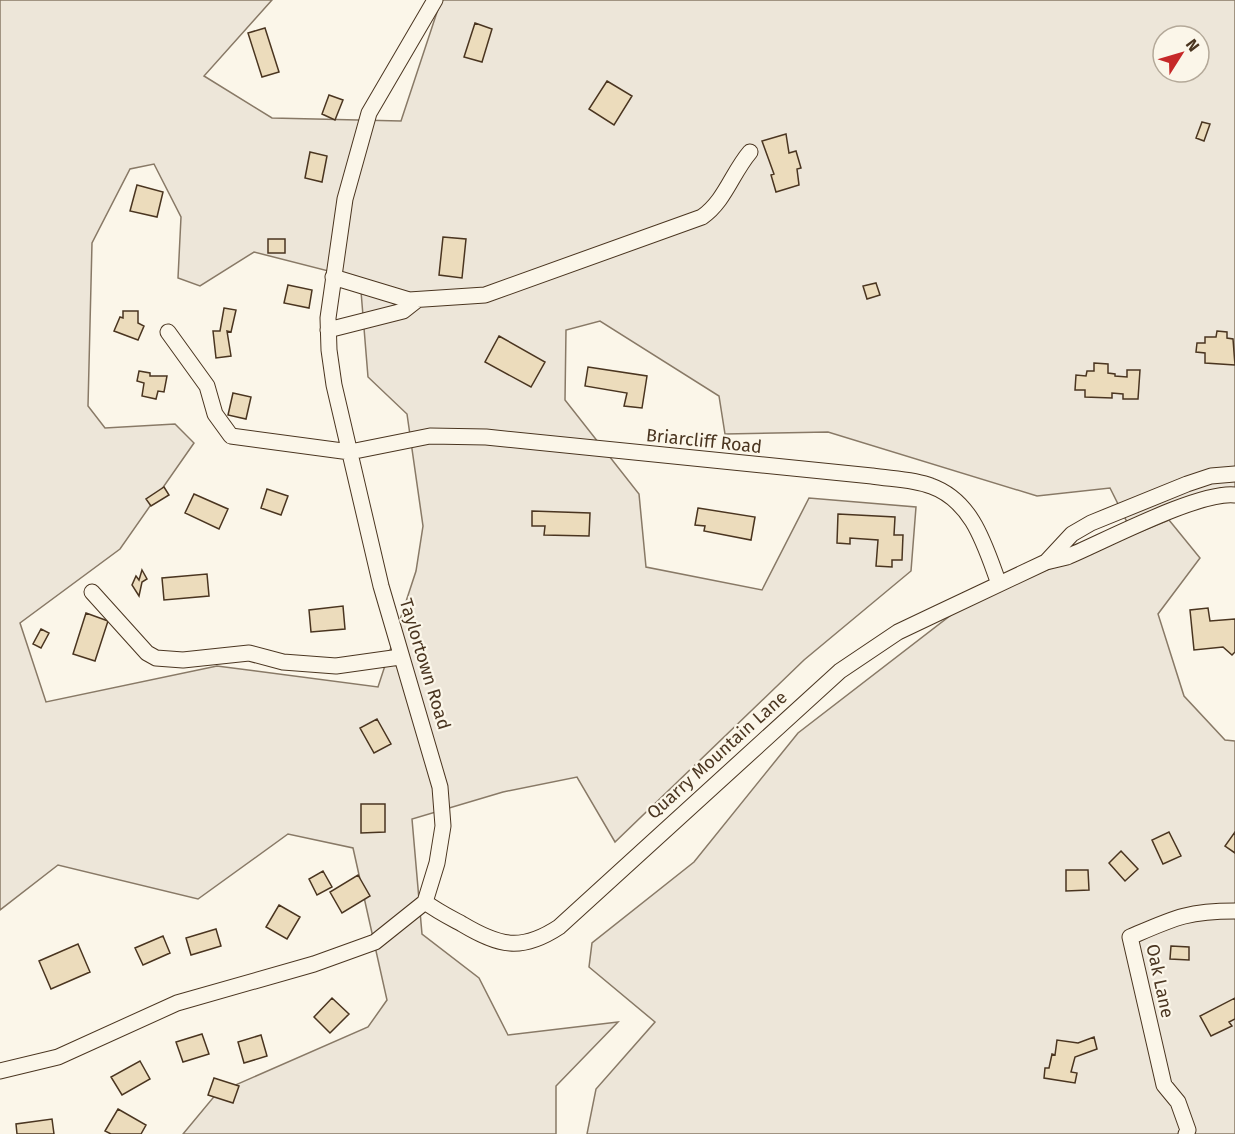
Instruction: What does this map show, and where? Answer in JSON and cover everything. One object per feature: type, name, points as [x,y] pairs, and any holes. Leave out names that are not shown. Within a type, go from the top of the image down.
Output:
[{"type":"street","name":"Taylortown Road","points":[[425,902],[437,863],[443,826],[440,787],[400,657],[334,385],[328,330],[333,277],[345,199],[369,114],[435,0]]},
{"type":"street","points":[[333,277],[409,300],[486,296],[702,217],[722,200],[737,168],[750,152]]},
{"type":"street","points":[[328,330],[403,311],[417,300]]},
{"type":"street","name":"Briarcliff Road","points":[[168,332],[207,386],[215,414],[231,436],[350,452],[430,436],[486,437],[872,476],[930,485],[954,498],[969,515],[984,544],[999,585]]},
{"type":"street","name":"Quarry Mountain Lane","points":[[1046,562],[1072,534],[1091,524],[1196,481],[1211,476],[1235,474]]},
{"type":"street","points":[[1196,481],[1203,499]]},
{"type":"street","name":"Quarry Mountain Lane","points":[[425,902],[493,941],[519,944],[544,936],[559,927],[840,671],[898,632],[1046,562],[1067,557],[1203,499],[1218,495],[1235,495]]},
{"type":"street","points":[[92,592],[147,653],[156,658],[183,660],[249,653],[283,662],[336,666],[400,657]]},
{"type":"street","points":[[0,1071],[58,1057],[177,1003],[314,964],[375,942],[425,902]]},
{"type":"street","name":"Oak Lane","points":[[1186,1134],[1178,1102],[1164,1085],[1130,937],[1179,915],[1200,911],[1235,911]]},
{"type":"shaded area","points":[[0,0],[272,0],[204,76],[272,118],[401,121],[441,0],[1235,0],[1235,492],[1221,488],[1128,524],[1110,488],[1037,496],[828,432],[725,434],[719,396],[600,321],[566,330],[565,400],[639,494],[646,567],[762,590],[809,498],[916,507],[911,571],[804,660],[615,842],[577,777],[503,792],[412,819],[422,934],[479,978],[508,1035],[618,1022],[556,1086],[556,1134],[183,1134],[217,1093],[368,1027],[387,1000],[353,848],[288,834],[198,899],[58,865],[0,910]],"holes":[[[154,164],[181,217],[178,278],[200,286],[254,252],[360,279],[368,377],[407,414],[423,526],[416,571],[378,687],[217,666],[46,702],[20,623],[120,549],[194,443],[175,424],[105,428],[88,406],[92,243],[130,169]]]},
{"type":"shaded area","points":[[1169,520],[1200,558],[1158,614],[1184,696],[1225,740],[1235,741],[1235,1134],[587,1134],[596,1089],[655,1022],[589,967],[592,943],[694,862],[798,733],[968,602]]},
{"type":"building","points":[[475,23],[492,29],[482,62],[464,57]]},
{"type":"building","points":[[265,28],[279,72],[262,77],[248,33]]},
{"type":"building","points":[[607,81],[632,96],[614,125],[589,109]]},
{"type":"building","points":[[329,95],[343,100],[335,120],[322,114]]},
{"type":"building","points":[[1202,122],[1210,124],[1204,141],[1196,138]]},
{"type":"building","points":[[786,134],[789,153],[796,151],[801,168],[797,169],[799,185],[776,192],[771,175],[774,174],[762,141]]},
{"type":"building","points":[[310,152],[327,156],[322,182],[305,178]]},
{"type":"building","points":[[137,185],[163,192],[157,217],[130,211]]},
{"type":"building","points":[[443,237],[466,239],[462,278],[439,275]]},
{"type":"building","points":[[268,239],[285,239],[285,253],[268,253]]},
{"type":"building","points":[[876,283],[880,295],[867,299],[863,286]]},
{"type":"building","points":[[288,285],[312,290],[309,308],[284,303]]},
{"type":"building","points":[[224,308],[236,310],[231,332],[227,331],[231,356],[216,358],[213,331],[220,331]]},
{"type":"building","points":[[123,311],[138,311],[138,323],[144,326],[138,340],[114,331],[120,317],[123,318]]},
{"type":"building","points":[[1217,331],[1227,332],[1227,338],[1233,339],[1235,365],[1205,363],[1205,353],[1196,352],[1197,343],[1205,343],[1205,337],[1216,337]]},
{"type":"building","points":[[499,336],[545,362],[531,387],[485,362]]},
{"type":"building","points":[[1094,363],[1108,364],[1108,373],[1115,374],[1115,376],[1127,377],[1127,370],[1140,370],[1138,399],[1123,399],[1123,394],[1112,393],[1112,398],[1085,397],[1085,390],[1075,390],[1076,375],[1086,376],[1087,371],[1094,371]]},
{"type":"building","points":[[588,367],[647,376],[642,408],[624,406],[627,393],[585,386]]},
{"type":"building","points":[[139,371],[150,373],[150,376],[167,376],[164,392],[158,391],[156,399],[142,396],[144,383],[137,381]]},
{"type":"building","points":[[233,393],[251,397],[246,419],[228,415]]},
{"type":"building","points":[[164,487],[169,495],[151,506],[146,499]]},
{"type":"building","points":[[267,489],[288,496],[281,515],[261,508]]},
{"type":"building","points":[[194,494],[228,509],[219,529],[185,513]]},
{"type":"building","points":[[698,508],[755,517],[751,540],[704,531],[705,526],[695,525]]},
{"type":"building","points":[[532,511],[590,513],[589,536],[544,535],[545,526],[532,526]]},
{"type":"building","points":[[838,514],[895,517],[894,535],[903,535],[902,560],[892,560],[892,567],[876,566],[878,540],[850,538],[850,544],[837,543]]},
{"type":"building","points":[[142,570],[147,579],[142,582],[139,596],[132,585],[136,576],[139,580]]},
{"type":"building","points":[[207,574],[209,596],[164,600],[162,578]]},
{"type":"building","points":[[343,606],[345,629],[311,632],[309,610]]},
{"type":"building","points":[[1208,608],[1210,621],[1235,619],[1235,652],[1232,655],[1223,647],[1194,650],[1190,610]]},
{"type":"building","points":[[86,613],[108,621],[95,661],[73,654]]},
{"type":"building","points":[[41,629],[49,633],[41,648],[33,644]]},
{"type":"building","points":[[377,719],[391,744],[374,753],[360,728]]},
{"type":"building","points":[[361,804],[385,804],[385,832],[361,833]]},
{"type":"building","points":[[1169,832],[1181,856],[1163,864],[1152,840]]},
{"type":"building","points":[[1235,832],[1235,853],[1225,846]]},
{"type":"building","points":[[1121,851],[1138,869],[1125,881],[1109,863]]},
{"type":"building","points":[[1066,870],[1088,870],[1089,890],[1066,891]]},
{"type":"building","points":[[323,871],[332,887],[317,895],[309,879]]},
{"type":"building","points":[[358,875],[370,896],[342,913],[330,892]]},
{"type":"building","points":[[279,905],[300,917],[287,939],[266,927]]},
{"type":"building","points":[[216,929],[221,946],[191,955],[186,938]]},
{"type":"building","points":[[163,936],[170,953],[143,965],[135,948]]},
{"type":"building","points":[[78,944],[90,972],[51,989],[39,961]]},
{"type":"building","points":[[1171,946],[1189,947],[1189,960],[1170,959]]},
{"type":"building","points":[[332,998],[349,1014],[330,1033],[314,1017]]},
{"type":"building","points":[[1235,998],[1235,1019],[1229,1022],[1232,1026],[1211,1036],[1200,1016]]},
{"type":"building","points":[[202,1034],[209,1054],[183,1062],[176,1042]]},
{"type":"building","points":[[261,1035],[267,1056],[244,1063],[238,1042]]},
{"type":"building","points":[[1094,1037],[1097,1049],[1075,1057],[1071,1072],[1077,1073],[1075,1083],[1044,1078],[1045,1068],[1049,1068],[1052,1054],[1055,1055],[1057,1040],[1078,1043]]},
{"type":"building","points":[[140,1061],[150,1079],[122,1095],[111,1077]]},
{"type":"building","points":[[214,1078],[239,1086],[233,1103],[208,1095]]},
{"type":"building","points":[[118,1109],[146,1125],[141,1134],[111,1134],[105,1131]]},
{"type":"building","points":[[52,1119],[54,1134],[17,1134],[16,1124]]}]
